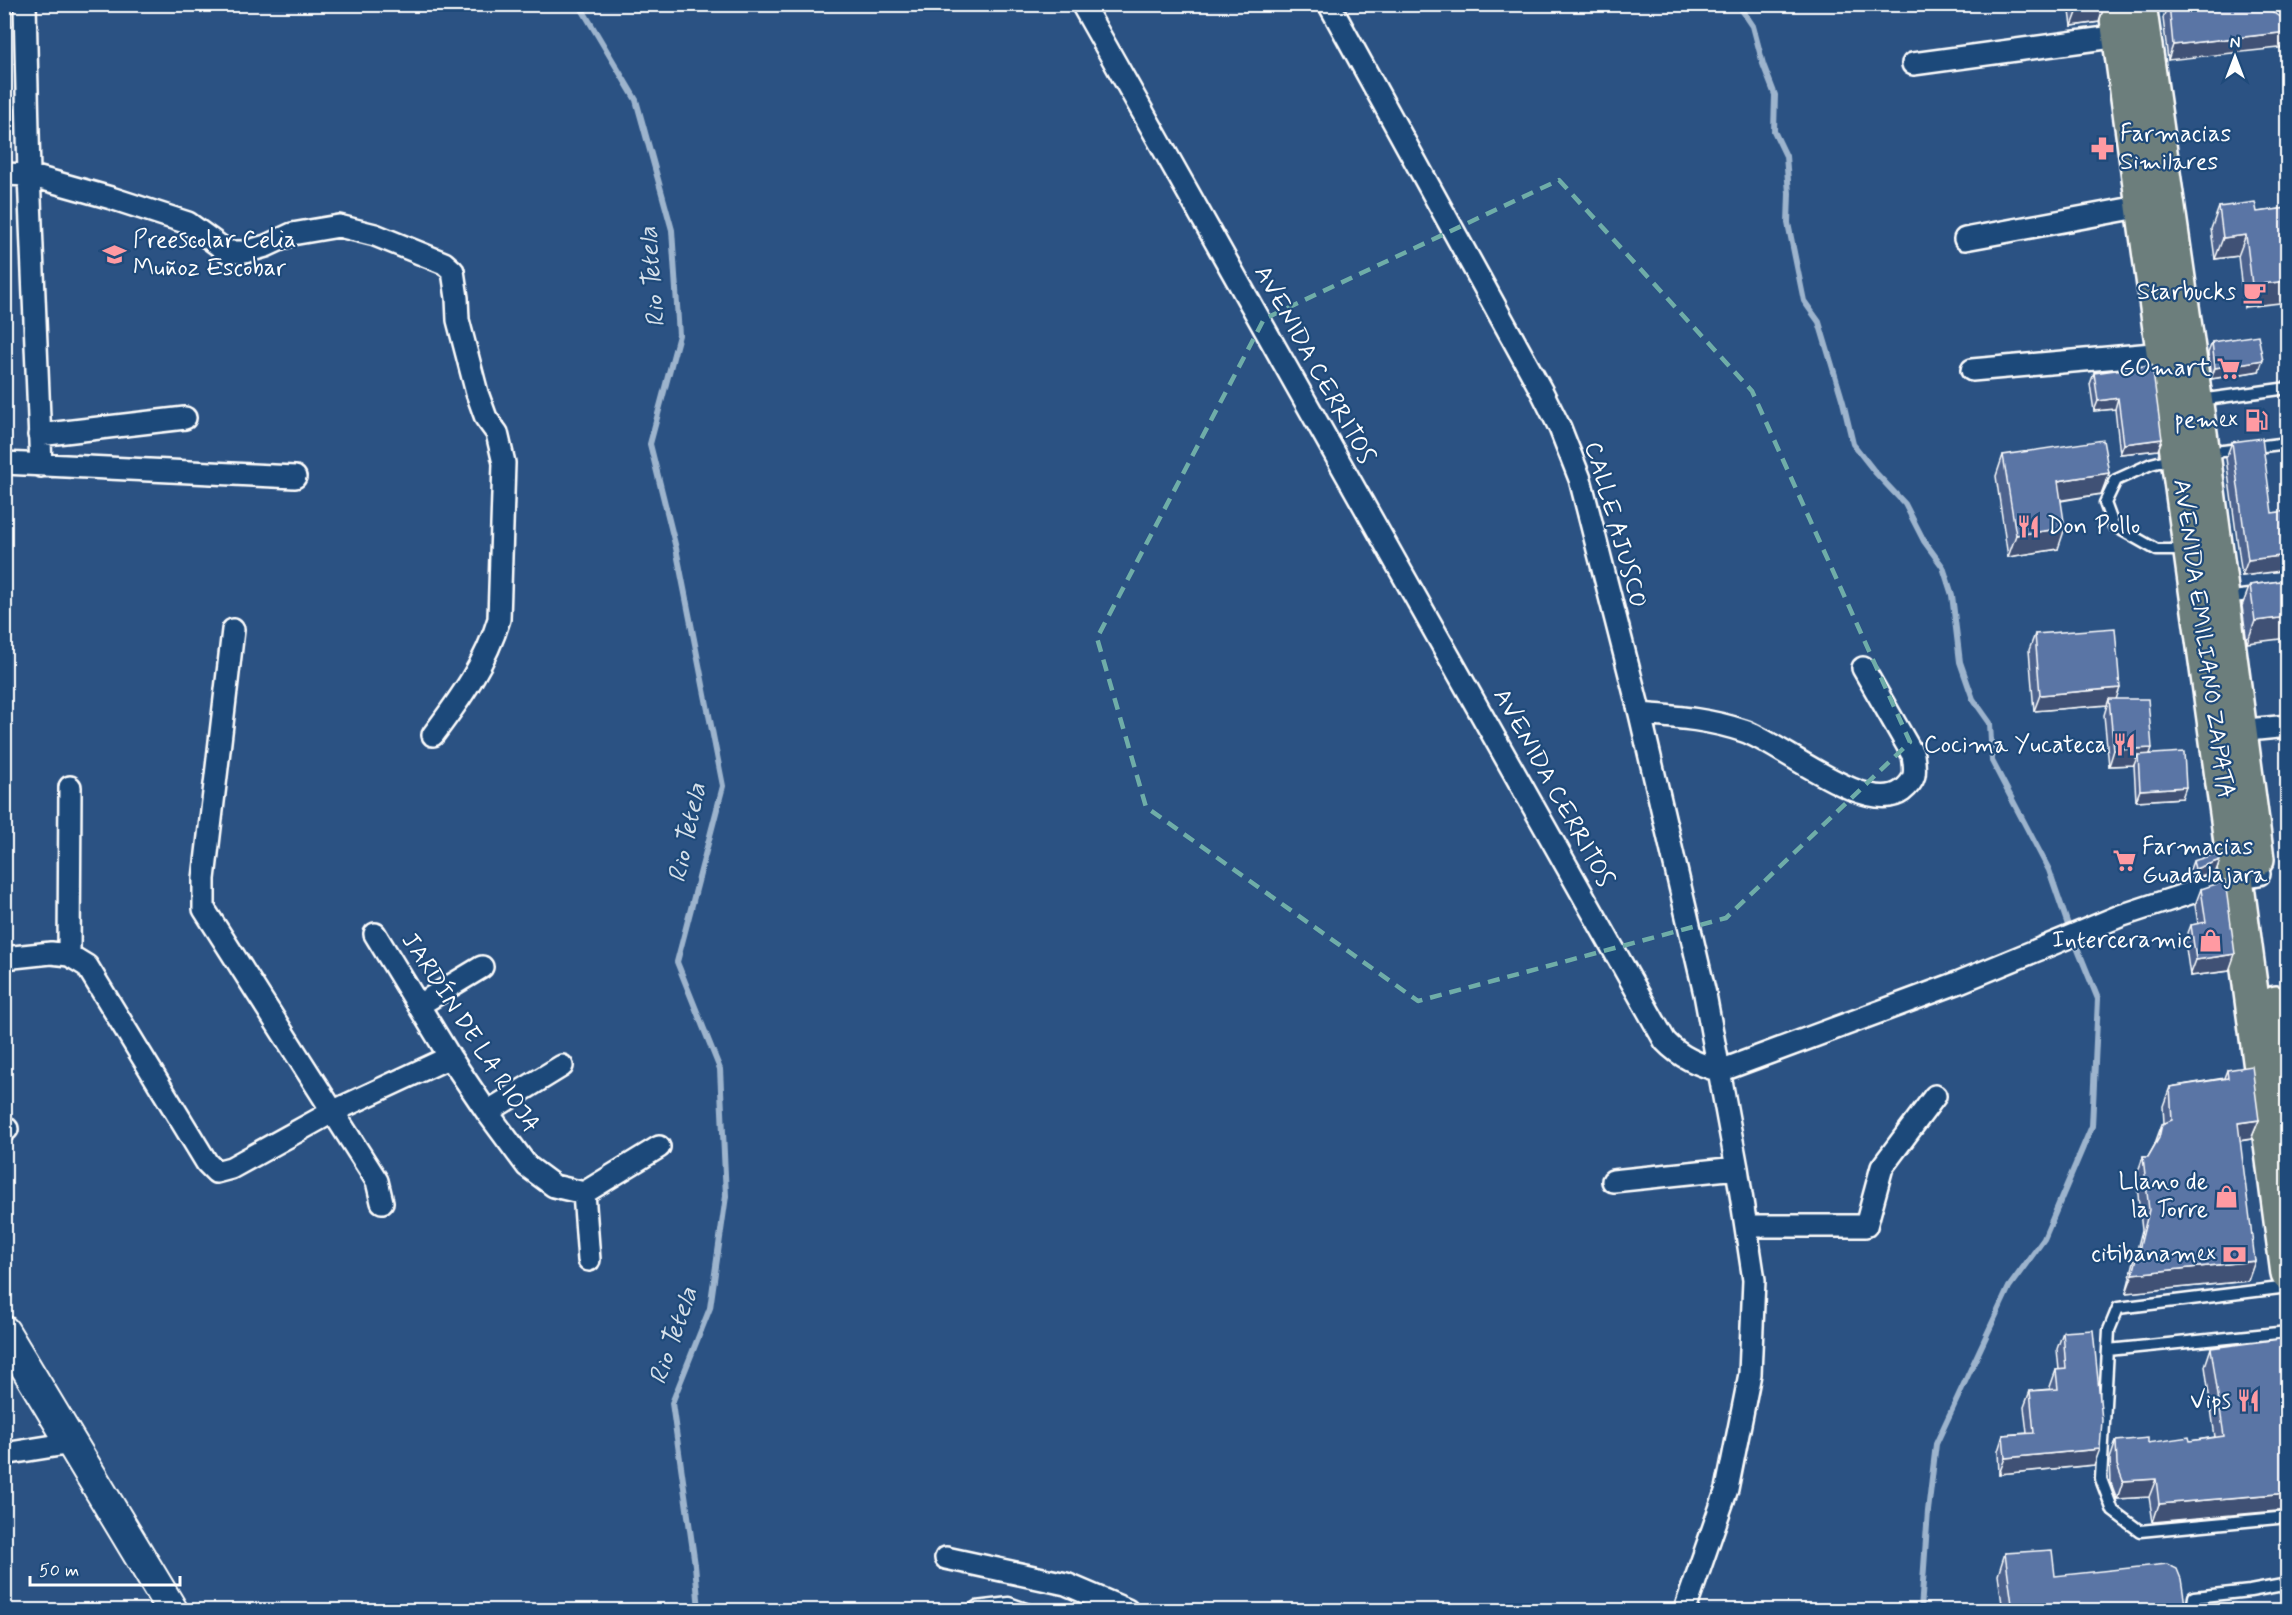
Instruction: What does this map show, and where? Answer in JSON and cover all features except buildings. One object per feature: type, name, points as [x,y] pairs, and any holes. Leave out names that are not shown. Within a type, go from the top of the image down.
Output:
[{"type":"main road","name":"AVENIDA EMILIANO ZAPATA","points":[[2139,4],[2194,400],[2190,455],[2192,550],[2227,732],[2247,876],[2288,1274]]},
{"type":"main road","name":"AVENIDA EMILIANO ZAPATA","points":[[2118,20],[2164,353],[2190,455],[2221,598],[2227,732]]},
{"type":"main road","name":"AVENIDA EMILIANO ZAPATA","points":[[2247,876],[2288,1093]]},
{"type":"street","points":[[25,4],[29,175],[41,466]]},
{"type":"street","name":"AVENIDA CERRITOS","points":[[1082,4],[1665,1041],[1676,1053],[1689,1061],[1720,1071]]},
{"type":"street","name":"CALLE AJUSCO","points":[[1329,4],[1542,392],[1560,428],[1580,479],[1640,714],[1705,994],[1737,1168],[1754,1280],[1750,1374],[1727,1490],[1685,1611]]},
{"type":"street","points":[[1913,64],[2118,20]]},
{"type":"street","points":[[4,174],[29,175],[188,223],[228,252],[245,252],[266,246],[292,234],[339,226],[385,239],[444,263],[453,271],[458,320],[477,393],[486,418],[497,433],[504,463],[499,619],[492,642],[475,676],[433,735]]},
{"type":"street","points":[[1965,239],[2144,207]]},
{"type":"street","points":[[1972,370],[2164,353]]},
{"type":"street","points":[[39,435],[185,418]]},
{"type":"street","points":[[4,463],[295,477]]},
{"type":"street","points":[[233,630],[204,879],[204,909],[377,1181],[382,1202]]},
{"type":"street","points":[[1640,714],[1696,718],[1746,732],[1817,772],[1863,793],[1877,798],[1895,796],[1912,783],[1915,769],[1913,755],[1863,668]]},
{"type":"street","points":[[2227,732],[2288,726]]},
{"type":"street","points":[[69,955],[70,787]]},
{"type":"street","points":[[1720,1071],[1957,983],[2121,916],[2247,876]]},
{"type":"street","name":"JARDÍN DE LA RIOJA","points":[[375,934],[450,1057],[527,1166],[554,1186],[584,1193]]},
{"type":"street","points":[[4,958],[51,953],[69,955],[87,966],[207,1163],[216,1172],[231,1168],[334,1111],[450,1057]]},
{"type":"street","points":[[419,1005],[482,967]]},
{"type":"street","points":[[487,1112],[562,1066]]},
{"type":"street","points":[[1746,1226],[1866,1226],[1882,1167],[1935,1096]]},
{"type":"street","points":[[589,1260],[584,1193],[658,1147]]},
{"type":"street","points":[[1613,1181],[1737,1168]]},
{"type":"street","points":[[4,1331],[172,1611]]},
{"type":"street","points":[[4,1454],[72,1443]]},
{"type":"street","points":[[946,1558],[1066,1584],[1127,1611]]},
{"type":"lane","points":[[2194,400],[2288,388]]},
{"type":"lane","points":[[2192,550],[2157,550],[2113,525],[2105,503],[2116,480],[2151,464],[2190,455],[2288,443]]},
{"type":"lane","points":[[2221,598],[2288,590]]},
{"type":"lane","points":[[2288,1287],[2118,1308],[2109,1330],[2101,1479],[2113,1511],[2140,1531],[2288,1517]]},
{"type":"lane","points":[[2108,1350],[2288,1332]]},
{"type":"lane","points":[[2192,1611],[2194,1597],[2288,1584]]},
{"type":"lane","points":[[972,1611],[976,1607],[1009,1603],[1029,1611]]},
{"type":"highlighted area","points":[[1559,180],[1752,391],[1910,742],[1726,918],[1418,1001],[1146,807],[1097,638],[1264,319]]},
{"type":"waterway","name":"Rio Tetela","points":[[579,4],[636,100],[672,230],[679,335],[650,444],[676,548],[723,786],[677,962],[720,1069],[726,1196],[710,1308],[672,1403],[695,1565],[699,1610]]},
{"type":"waterway","points":[[1738,4],[1753,26],[1763,64],[1775,95],[1774,131],[1786,156],[1789,193],[1788,223],[1804,301],[1819,322],[1853,444],[1905,504],[1924,541],[1943,567],[1952,595],[1960,662],[1973,699],[1990,723],[1992,761],[2049,870],[2098,999],[2092,1126],[2044,1239],[2009,1287],[1936,1444],[1928,1511],[1921,1610]]},
{"type":"place","name":"Farmacias Similares","points":[[2102,148]]},
{"type":"place","name":"Preescolar Celia Muñoz Escobar","points":[[115,254]]},
{"type":"place","name":"Starbucks","points":[[2254,292]]},
{"type":"place","name":"GOmart","points":[[2229,368]]},
{"type":"place","name":"pemex","points":[[2256,420]]},
{"type":"place","name":"Don Pollo","points":[[2029,526]]},
{"type":"place","name":"Cocima Yucateca","points":[[2125,745]]},
{"type":"place","name":"Farmacias Guadalajara","points":[[2124,861]]},
{"type":"place","name":"Interceramic","points":[[2210,940]]},
{"type":"place","name":"Llano de la Torre","points":[[2226,1196]]},
{"type":"place","name":"citibanamex","points":[[2234,1254]]},
{"type":"place","name":"Vips","points":[[2249,1401]]}]
